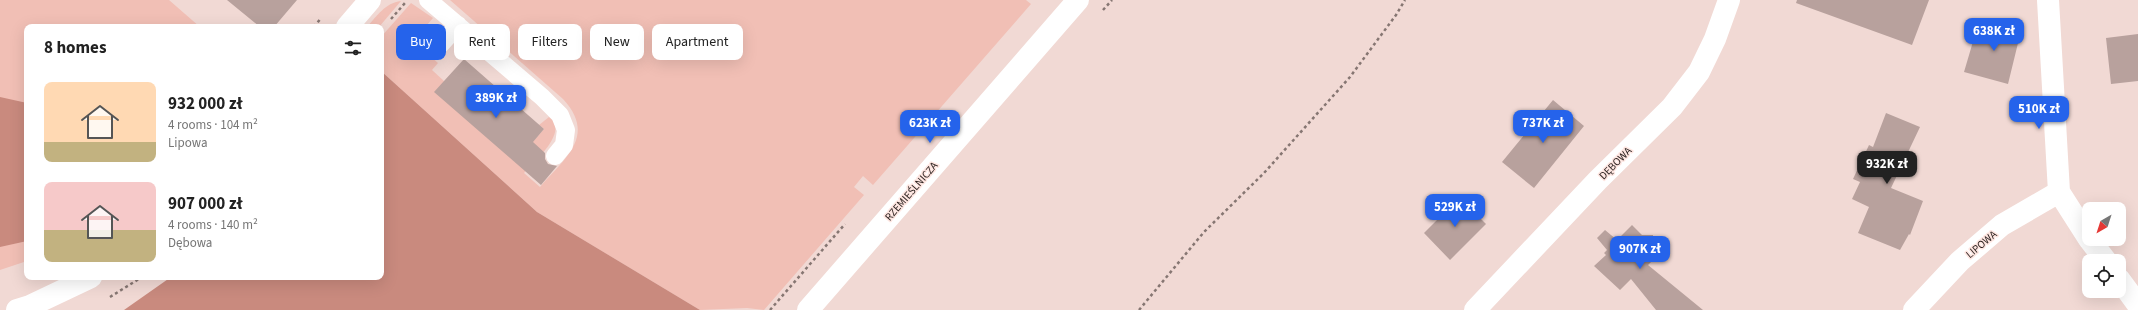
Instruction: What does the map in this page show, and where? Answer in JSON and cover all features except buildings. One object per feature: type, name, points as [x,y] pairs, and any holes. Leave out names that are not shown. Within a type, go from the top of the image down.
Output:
[{"type":"street","points":[[350,24],[370,0]]},
{"type":"street","name":"RZEMIEŚLNICZA","points":[[808,310],[1078,0]]},
{"type":"street","name":"DĘBOWA","points":[[1475,310],[1598,180],[1672,107],[1699,72],[1715,39],[1729,0]]},
{"type":"street","points":[[2048,0],[2059,192],[2082,228]]},
{"type":"street","name":"LIPOWA","points":[[1914,310],[1960,261],[2002,225],[2059,192]]},
{"type":"street","points":[[2094,246],[2101,254]]},
{"type":"street","points":[[17,310],[30,306],[85,280]]},
{"type":"street","points":[[2126,289],[2138,305]]},
{"type":"lane","points":[[428,0],[457,24]]},
{"type":"lane","points":[[446,38],[454,29]]},
{"type":"lane","points":[[498,60],[560,114],[566,130],[564,145],[555,156]]},
{"type":"path","points":[[390,20],[408,0]]},
{"type":"path","points":[[1139,310],[1204,232],[1264,173],[1350,77],[1396,15],[1405,0]]},
{"type":"path","points":[[104,300],[137,280]]},
{"type":"shaded area","points":[[0,0],[169,0],[197,24],[24,24],[24,262],[0,270]]},
{"type":"shaded area","points":[[450,0],[1026,0],[1031,4],[873,185],[863,176],[854,187],[864,195],[764,310],[747,308],[700,310],[537,212],[384,74],[384,34],[411,3],[433,18],[428,24],[396,24],[396,60],[435,60],[438,63],[432,70],[444,81],[515,162],[544,129],[539,125],[549,117],[554,123],[555,130],[553,138],[542,154],[524,173],[540,187],[559,166],[574,146],[577,135],[577,124],[573,112],[563,99],[518,60],[582,60],[582,24],[518,24],[518,60],[510,53],[510,24],[477,24]]},
{"type":"shaded area","points":[[401,1],[382,24],[370,24],[386,7],[395,2]]},
{"type":"shaded area","points":[[384,74],[537,212],[700,310],[124,310],[167,280],[384,280]]},
{"type":"shaded area","points":[[0,97],[24,102],[24,242],[0,247]]}]
